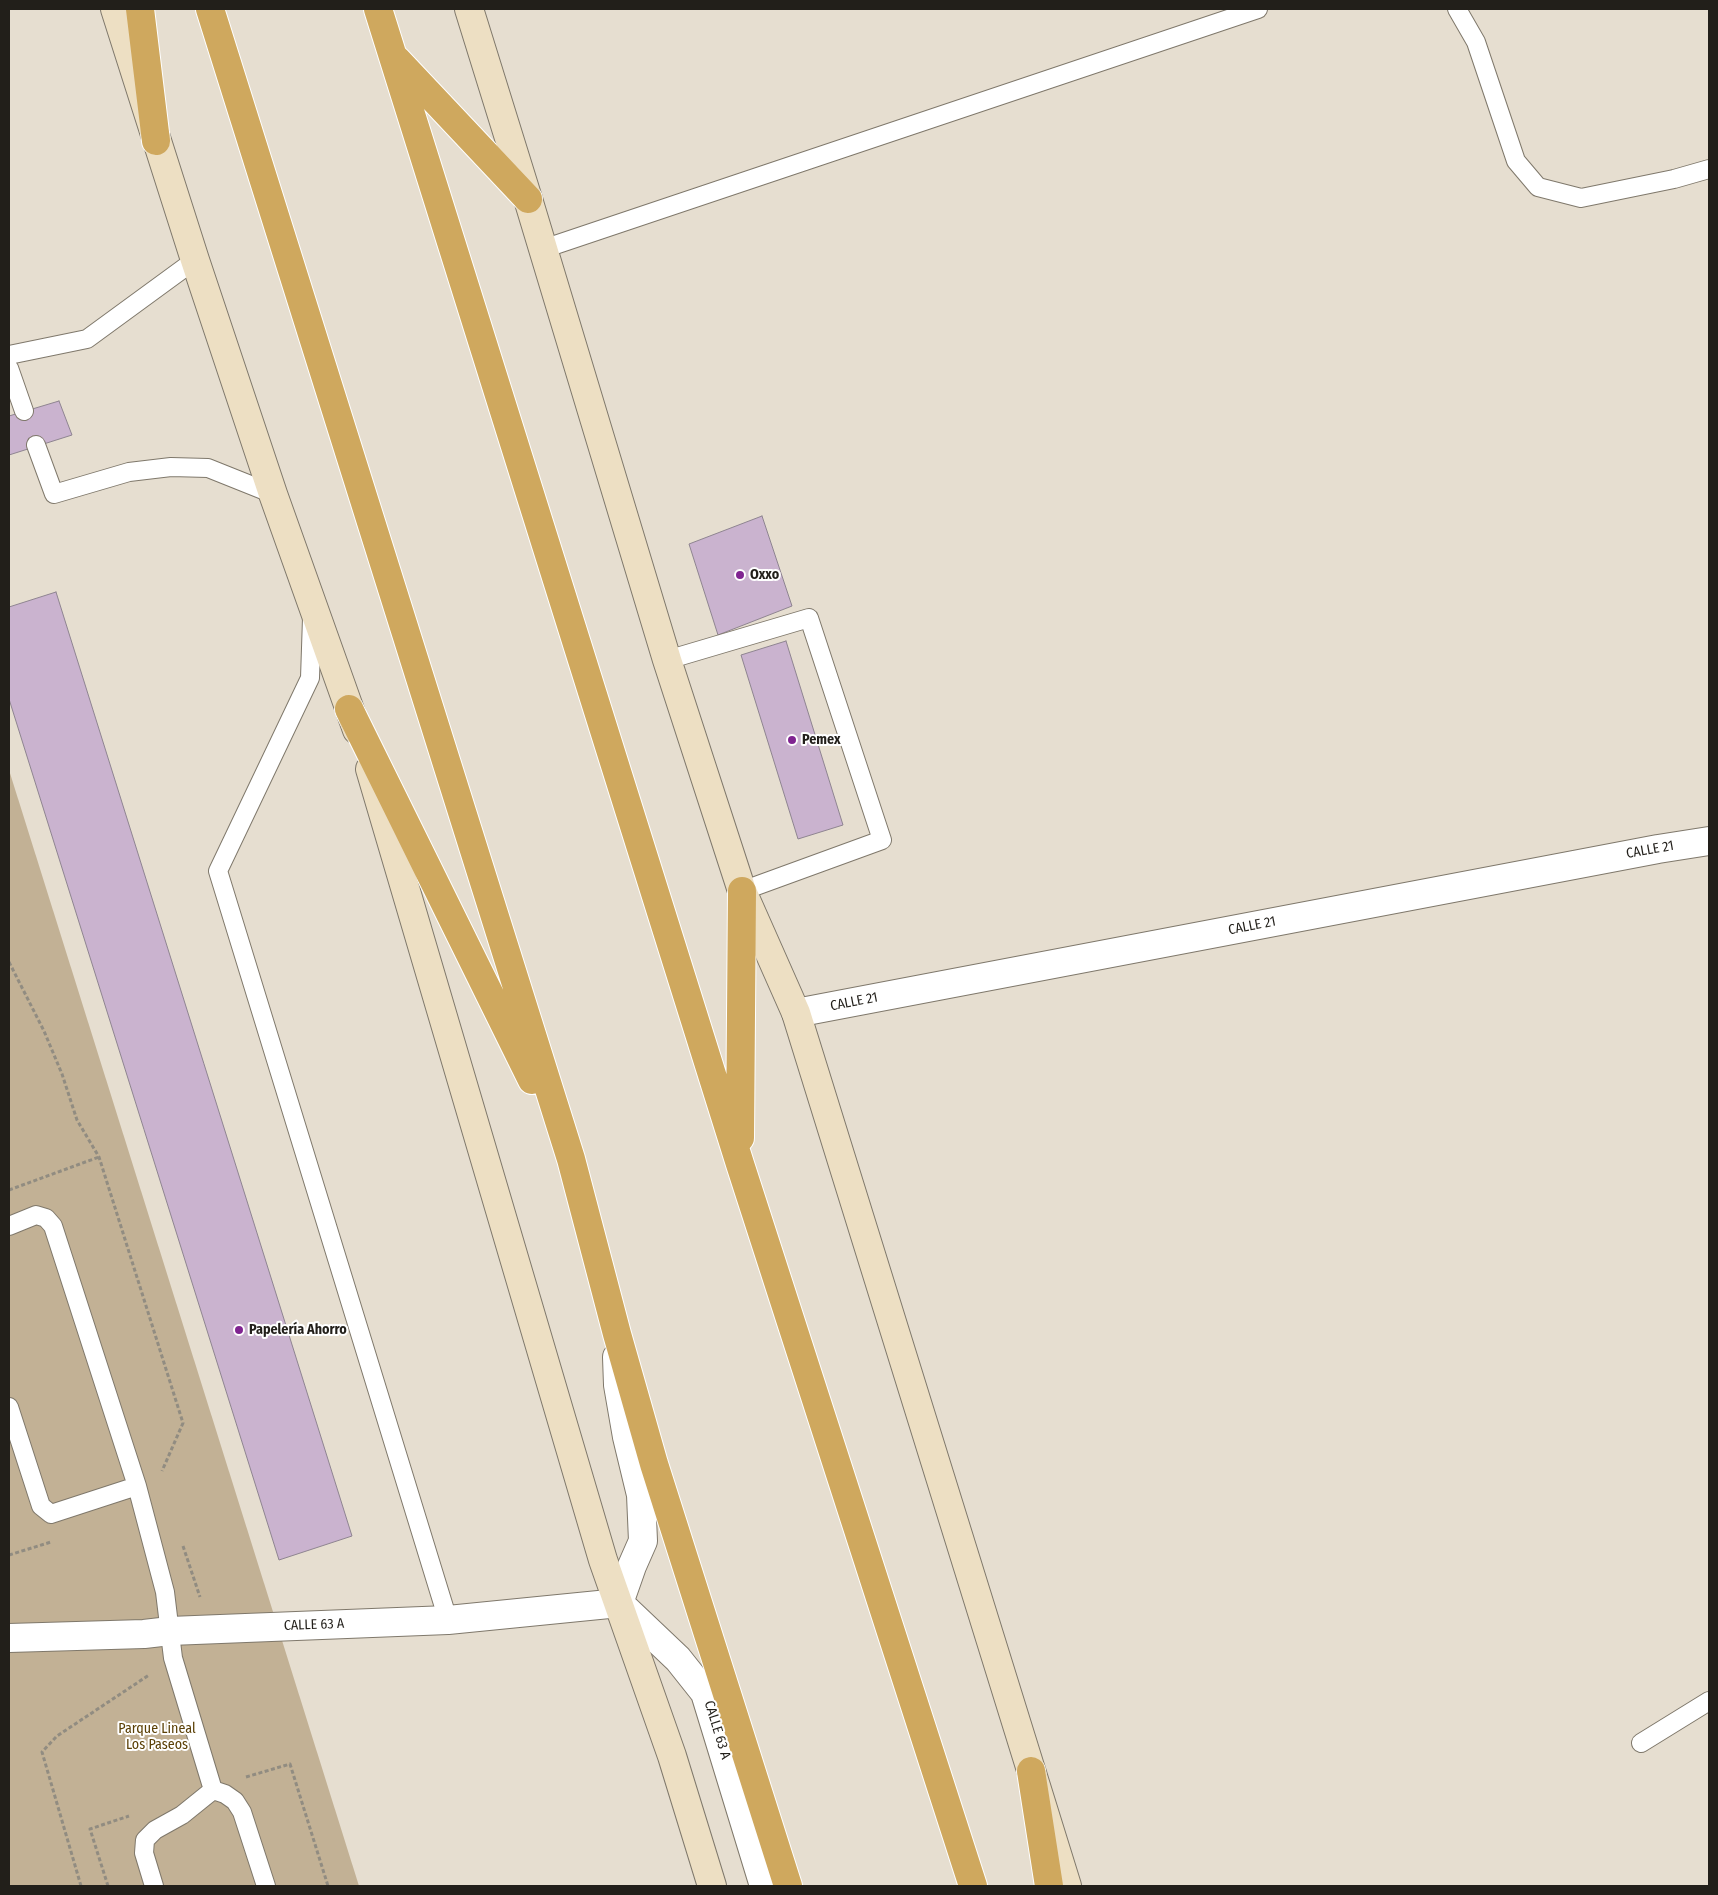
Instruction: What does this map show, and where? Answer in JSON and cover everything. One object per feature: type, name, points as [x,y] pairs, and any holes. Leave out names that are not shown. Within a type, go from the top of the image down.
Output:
[{"type":"highway","points":[[140,9],[156,141]]},
{"type":"highway","points":[[210,9],[571,1159],[617,1334],[657,1473],[788,1886]]},
{"type":"highway","points":[[378,9],[740,1164],[974,1886]]},
{"type":"highway","points":[[393,56],[528,199]]},
{"type":"highway","points":[[350,709],[571,1159]]},
{"type":"highway","points":[[740,1164],[742,891]]},
{"type":"highway","points":[[1031,1771],[1049,1886]]},
{"type":"main road","points":[[115,9],[156,141],[273,494],[368,762],[600,1550],[672,1756],[712,1886]]},
{"type":"main road","points":[[469,9],[666,660],[742,891],[796,1013],[1067,1886]]},
{"type":"street","name":"CALLE 21","points":[[796,1013],[1658,848],[1709,841]]},
{"type":"street","points":[[617,1334],[618,1385],[627,1437],[641,1495],[643,1541],[619,1603]]},
{"type":"street","name":"CALLE 63 A","points":[[9,1638],[144,1634],[170,1631],[448,1620],[619,1603],[678,1659],[705,1693],[764,1886]]},
{"type":"lane","points":[[543,249],[1258,9]]},
{"type":"lane","points":[[1457,9],[1476,42],[1516,161],[1538,188],[1581,198],[1674,179],[1709,169]]},
{"type":"lane","points":[[9,355],[87,339],[195,260]]},
{"type":"lane","points":[[9,368],[24,411]]},
{"type":"lane","points":[[36,445],[54,494],[129,472],[171,467],[208,468],[273,494]]},
{"type":"lane","points":[[312,604],[310,678],[218,871],[448,1620]]},
{"type":"lane","points":[[666,660],[809,618],[879,830],[882,840],[742,891]]},
{"type":"lane","points":[[9,1226],[36,1216],[46,1218],[53,1226],[136,1486],[165,1592],[172,1658],[213,1790]]},
{"type":"lane","points":[[9,1407],[41,1506],[51,1514],[136,1486]]},
{"type":"lane","points":[[1640,1743],[1709,1701]]},
{"type":"lane","points":[[154,1886],[144,1853],[145,1840],[154,1830],[182,1815],[213,1790]]},
{"type":"lane","points":[[213,1790],[225,1794],[235,1801],[242,1812],[266,1886]]},
{"type":"path","points":[[9,962],[44,1032],[62,1074],[77,1120],[98,1157],[183,1423],[160,1474]]},
{"type":"path","points":[[9,1190],[98,1157]]},
{"type":"path","points":[[181,1539],[202,1604]]},
{"type":"path","points":[[9,1555],[55,1540]]},
{"type":"path","points":[[82,1886],[42,1752],[57,1736],[150,1675],[147,1666]]},
{"type":"path","points":[[240,1777],[244,1778],[290,1764],[328,1886]]},
{"type":"path","points":[[108,1886],[90,1829],[134,1814]]},
{"type":"green space","name":"Parque Lineal Los Paseos","points":[[9,770],[359,1886],[9,1886]]},
{"type":"building","points":[[59,401],[72,435],[9,455],[9,416]]},
{"type":"building","name":"Oxxo","points":[[762,516],[792,606],[718,635],[689,544]]},
{"type":"building","points":[[56,592],[352,1536],[279,1560],[9,699],[9,607]]},
{"type":"building","name":"Pemex","points":[[786,641],[843,825],[798,839],[741,655]]},
{"type":"place","name":"Oxxo","points":[[740,575]]},
{"type":"place","name":"Pemex","points":[[792,740]]},
{"type":"place","name":"Papelería Ahorro","points":[[239,1330]]}]
